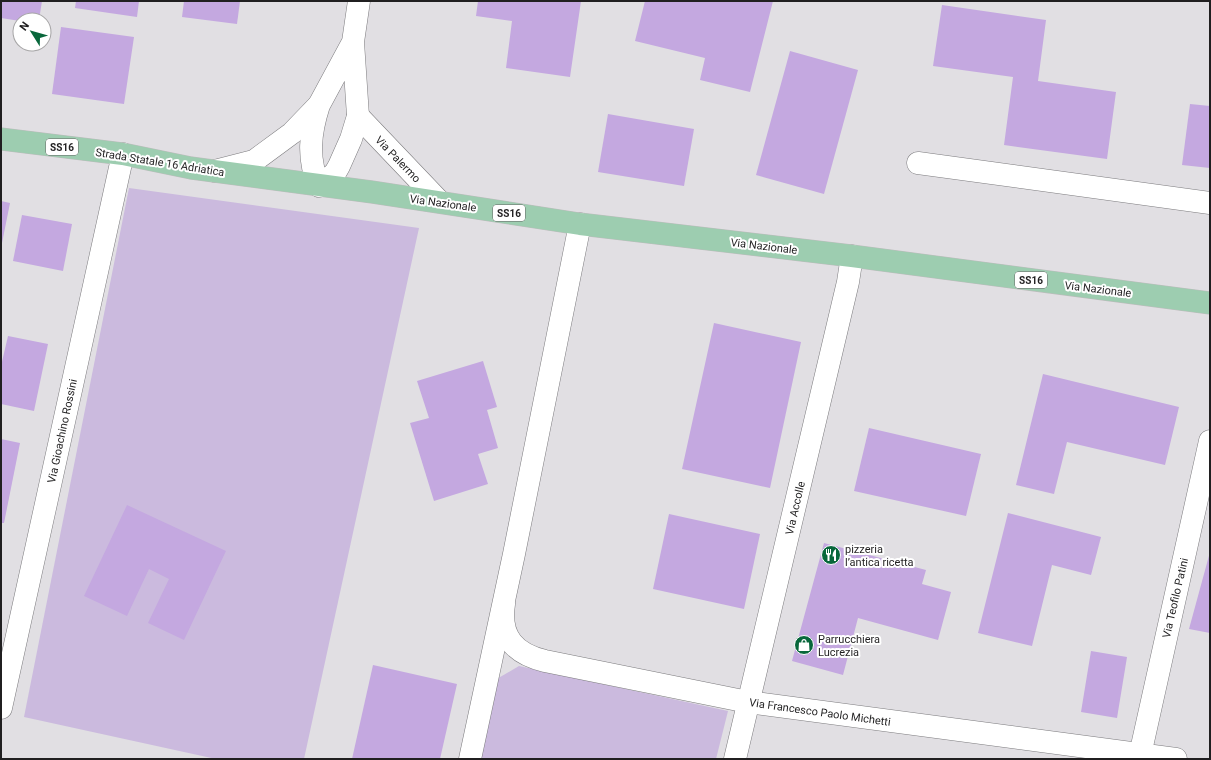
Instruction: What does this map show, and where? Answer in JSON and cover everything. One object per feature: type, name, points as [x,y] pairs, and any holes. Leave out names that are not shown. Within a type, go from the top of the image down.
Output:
[{"type":"main road","name":"Strada Statale 16 Adriatica","points":[[1,139],[123,154],[215,171],[319,186]]},
{"type":"main road","name":"Via Nazionale","points":[[319,186],[439,201],[580,224],[852,256],[1210,303]]},
{"type":"street","points":[[353,42],[319,105],[313,128],[311,153],[313,171],[319,186],[335,173],[339,166],[350,143],[358,116],[353,42],[359,1]]},
{"type":"street","points":[[215,171],[254,161],[292,133],[319,105]]},
{"type":"street","name":"Via Palermo","points":[[358,116],[439,201]]},
{"type":"street","name":"Via Gioachino Rossini","points":[[1,708],[123,154]]},
{"type":"street","points":[[918,163],[1210,203]]},
{"type":"street","points":[[470,759],[504,604],[580,224]]},
{"type":"street","name":"Via Accolle","points":[[735,759],[848,282],[852,256]]},
{"type":"street","name":"Via Teofilo Patini","points":[[1140,755],[1210,441]]},
{"type":"street","name":"Via Francesco Paolo Michetti","points":[[504,604],[503,621],[508,638],[519,651],[532,658],[748,702],[1176,759]]},
{"type":"shaded area","points":[[129,188],[419,228],[304,759],[216,759],[24,717]]},
{"type":"shaded area","points":[[519,666],[728,711],[716,759],[476,759],[495,680]]},
{"type":"building","points":[[1,1],[42,1],[40,12],[12,12],[12,20],[1,18]]},
{"type":"building","points":[[76,1],[139,1],[137,17],[75,8]]},
{"type":"building","points":[[184,1],[240,1],[237,24],[182,17]]},
{"type":"building","points":[[478,1],[581,1],[570,77],[506,68],[512,21],[476,16]]},
{"type":"building","points":[[645,1],[773,1],[750,92],[700,80],[705,58],[635,41]]},
{"type":"building","points":[[942,5],[1046,20],[1038,81],[1116,92],[1107,159],[1004,145],[1013,77],[933,66]]},
{"type":"building","points":[[61,27],[134,37],[124,104],[52,94]]},
{"type":"building","points":[[790,51],[858,70],[824,194],[756,175]]},
{"type":"building","points":[[1190,104],[1210,106],[1210,168],[1182,165]]},
{"type":"building","points":[[608,114],[694,129],[684,186],[598,172]]},
{"type":"building","points":[[1,201],[10,203],[2,243],[1,243]]},
{"type":"building","points":[[22,215],[72,224],[63,271],[13,261]]},
{"type":"building","points":[[714,323],[801,342],[770,488],[682,469]]},
{"type":"building","points":[[8,336],[48,344],[34,411],[1,404],[1,366]]},
{"type":"building","points":[[483,361],[497,407],[487,410],[498,448],[478,454],[488,484],[434,501],[410,423],[429,418],[417,381]]},
{"type":"building","points":[[1043,374],[1179,407],[1165,465],[1067,442],[1054,494],[1016,485]]},
{"type":"building","points":[[869,428],[981,454],[966,516],[854,491]]},
{"type":"building","points":[[1,439],[20,443],[4,523],[1,523]]},
{"type":"building","points":[[127,505],[226,551],[184,640],[148,623],[169,579],[149,569],[127,616],[84,596]]},
{"type":"building","points":[[1008,513],[1101,537],[1091,575],[1052,565],[1032,646],[978,633]]},
{"type":"building","points":[[669,514],[760,534],[744,609],[653,589]]},
{"type":"building","points":[[824,543],[926,570],[922,584],[951,592],[938,640],[858,618],[843,675],[792,661]]},
{"type":"building","points":[[1210,552],[1210,633],[1189,629]]},
{"type":"building","points":[[1091,651],[1127,657],[1117,718],[1081,712]]},
{"type":"building","points":[[373,665],[457,684],[440,759],[352,759]]},
{"type":"place","name":"pizzeria l’antica ricetta","points":[[831,555]]},
{"type":"place","name":"Parrucchiera Lucrezia","points":[[804,645]]}]
